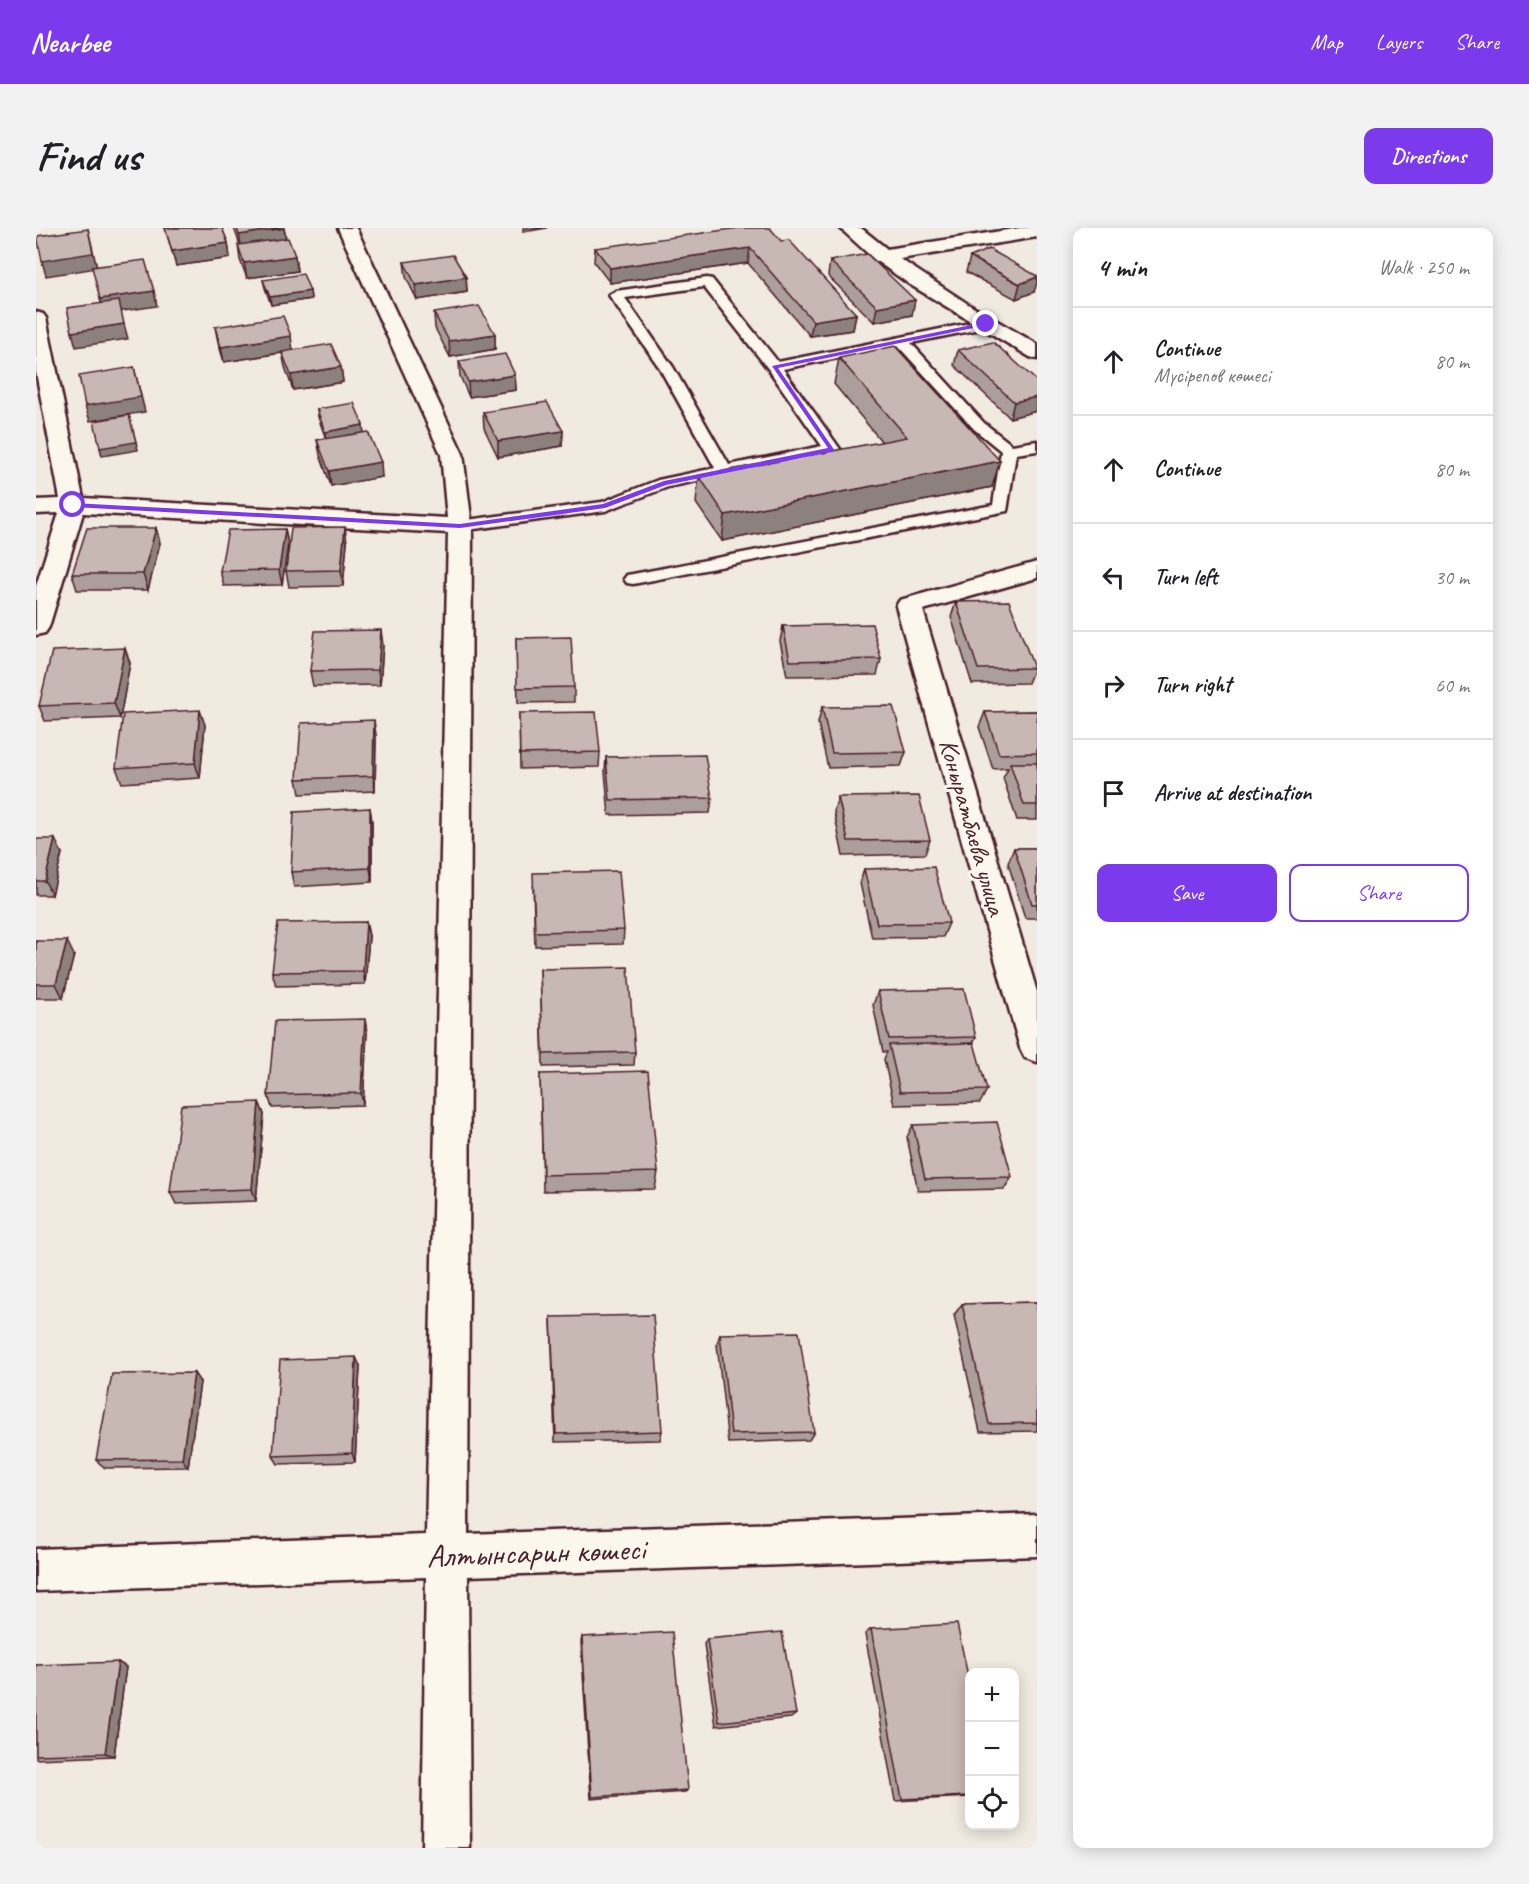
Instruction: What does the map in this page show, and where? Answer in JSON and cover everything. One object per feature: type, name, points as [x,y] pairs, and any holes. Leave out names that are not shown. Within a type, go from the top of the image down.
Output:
[{"type":"street","points":[[347,228],[452,454],[460,526],[447,1555],[446,1848]]},
{"type":"street","points":[[849,228],[882,256],[986,324],[1037,353]]},
{"type":"street","points":[[882,256],[1037,231]]},
{"type":"street","points":[[36,318],[73,505],[36,627]]},
{"type":"street","points":[[36,507],[73,505],[460,526]]},
{"type":"street","name":"Коныратбаева улица","points":[[1037,570],[909,606],[1037,1048]]},
{"type":"street","name":"Алтынсарин көшесі","points":[[36,1570],[1037,1535]]},
{"type":"lane","points":[[460,526],[605,506],[664,483],[832,450],[774,367],[707,282],[616,295],[660,357],[724,471]]},
{"type":"lane","points":[[774,367],[986,324]]},
{"type":"lane","points":[[902,342],[979,426],[1009,450],[1037,446]]},
{"type":"lane","points":[[633,579],[1002,508],[1009,450]]},
{"type":"building","points":[[165,228],[222,228],[228,243],[172,251]]},
{"type":"building","points":[[237,228],[284,228],[239,235]]},
{"type":"building","points":[[739,228],[770,228],[781,241],[789,240],[856,314],[813,321],[750,248],[610,268],[595,248]]},
{"type":"building","points":[[88,229],[93,253],[42,261],[37,236]]},
{"type":"building","points":[[288,238],[295,256],[244,263],[238,245]]},
{"type":"building","points":[[989,249],[1037,277],[1020,284],[970,257]]},
{"type":"building","points":[[867,254],[915,300],[877,307],[830,261]]},
{"type":"building","points":[[453,255],[466,277],[416,285],[404,262]]},
{"type":"building","points":[[145,260],[154,291],[100,299],[92,267]]},
{"type":"building","points":[[303,274],[310,291],[270,297],[263,280]]},
{"type":"building","points":[[119,301],[124,324],[72,332],[67,308]]},
{"type":"building","points":[[479,306],[495,334],[449,341],[434,313]]},
{"type":"building","points":[[283,316],[291,336],[221,347],[215,327]]},
{"type":"building","points":[[993,342],[1037,381],[1037,397],[1014,402],[958,350]]},
{"type":"building","points":[[331,344],[341,367],[291,375],[282,352]]},
{"type":"building","points":[[895,346],[1000,461],[725,515],[699,476],[907,437],[839,358]]},
{"type":"building","points":[[505,354],[515,375],[468,382],[459,361]]},
{"type":"building","points":[[134,367],[141,397],[85,406],[79,376]]},
{"type":"building","points":[[547,402],[563,431],[498,441],[483,412]]},
{"type":"building","points":[[354,403],[363,425],[325,432],[317,409]]},
{"type":"building","points":[[129,415],[136,442],[100,448],[94,421]]},
{"type":"building","points":[[368,432],[381,462],[329,471],[317,440]]},
{"type":"building","points":[[345,527],[341,570],[286,571],[291,528]]},
{"type":"building","points":[[87,528],[156,528],[143,574],[72,574]]},
{"type":"building","points":[[285,529],[279,570],[220,571],[228,530]]},
{"type":"building","points":[[1009,601],[1034,668],[978,669],[956,602]]},
{"type":"building","points":[[872,624],[881,659],[790,661],[783,626]]},
{"type":"building","points":[[381,630],[378,670],[310,671],[315,631]]},
{"type":"building","points":[[571,637],[574,687],[517,688],[516,638]]},
{"type":"building","points":[[125,648],[114,703],[39,706],[52,651]]},
{"type":"building","points":[[893,706],[906,752],[832,753],[822,707]]},
{"type":"building","points":[[200,710],[195,763],[116,768],[123,714]]},
{"type":"building","points":[[1037,711],[1037,753],[999,754],[985,712]]},
{"type":"building","points":[[596,712],[600,752],[520,754],[519,713]]},
{"type":"building","points":[[374,720],[373,776],[297,779],[301,723]]},
{"type":"building","points":[[705,755],[712,798],[610,800],[606,757]]},
{"type":"building","points":[[1010,763],[1037,763],[1037,805],[1024,805]]},
{"type":"building","points":[[919,796],[930,840],[848,841],[838,797]]},
{"type":"building","points":[[370,808],[370,868],[291,872],[294,812]]},
{"type":"building","points":[[36,839],[55,839],[45,881],[36,881]]},
{"type":"building","points":[[1014,848],[1037,848],[1037,904],[1032,904]]},
{"type":"building","points":[[934,867],[949,923],[877,924],[864,869]]},
{"type":"building","points":[[619,871],[624,930],[535,932],[533,873]]},
{"type":"building","points":[[366,922],[363,971],[272,972],[278,923]]},
{"type":"building","points":[[36,941],[67,941],[56,984],[36,984]]},
{"type":"building","points":[[628,967],[635,1052],[543,1054],[540,969]]},
{"type":"building","points":[[964,989],[976,1037],[889,1039],[878,991]]},
{"type":"building","points":[[365,1019],[361,1093],[268,1095],[275,1021]]},
{"type":"building","points":[[974,1043],[987,1090],[900,1092],[889,1045]]},
{"type":"building","points":[[648,1071],[658,1172],[543,1175],[540,1074]]},
{"type":"building","points":[[259,1102],[252,1189],[170,1192],[181,1105]]},
{"type":"building","points":[[997,1122],[1012,1177],[925,1179],[913,1125]]},
{"type":"building","points":[[1037,1302],[1037,1423],[989,1424],[962,1304]]},
{"type":"building","points":[[653,1315],[662,1431],[556,1434],[551,1317]]},
{"type":"building","points":[[799,1332],[814,1432],[731,1434],[720,1334]]},
{"type":"building","points":[[356,1357],[352,1453],[273,1456],[280,1360]]},
{"type":"building","points":[[194,1373],[182,1459],[96,1460],[112,1374]]},
{"type":"building","points":[[957,1624],[966,1668],[965,1796],[902,1799],[871,1629]]},
{"type":"building","points":[[672,1632],[688,1790],[592,1797],[582,1637]]},
{"type":"building","points":[[782,1632],[796,1714],[719,1722],[707,1639]]},
{"type":"building","points":[[118,1662],[105,1753],[36,1755],[36,1665]]},
{"type":"route","points":[[73,505],[460,526],[605,506],[664,483],[832,450],[774,367],[986,324]]}]
